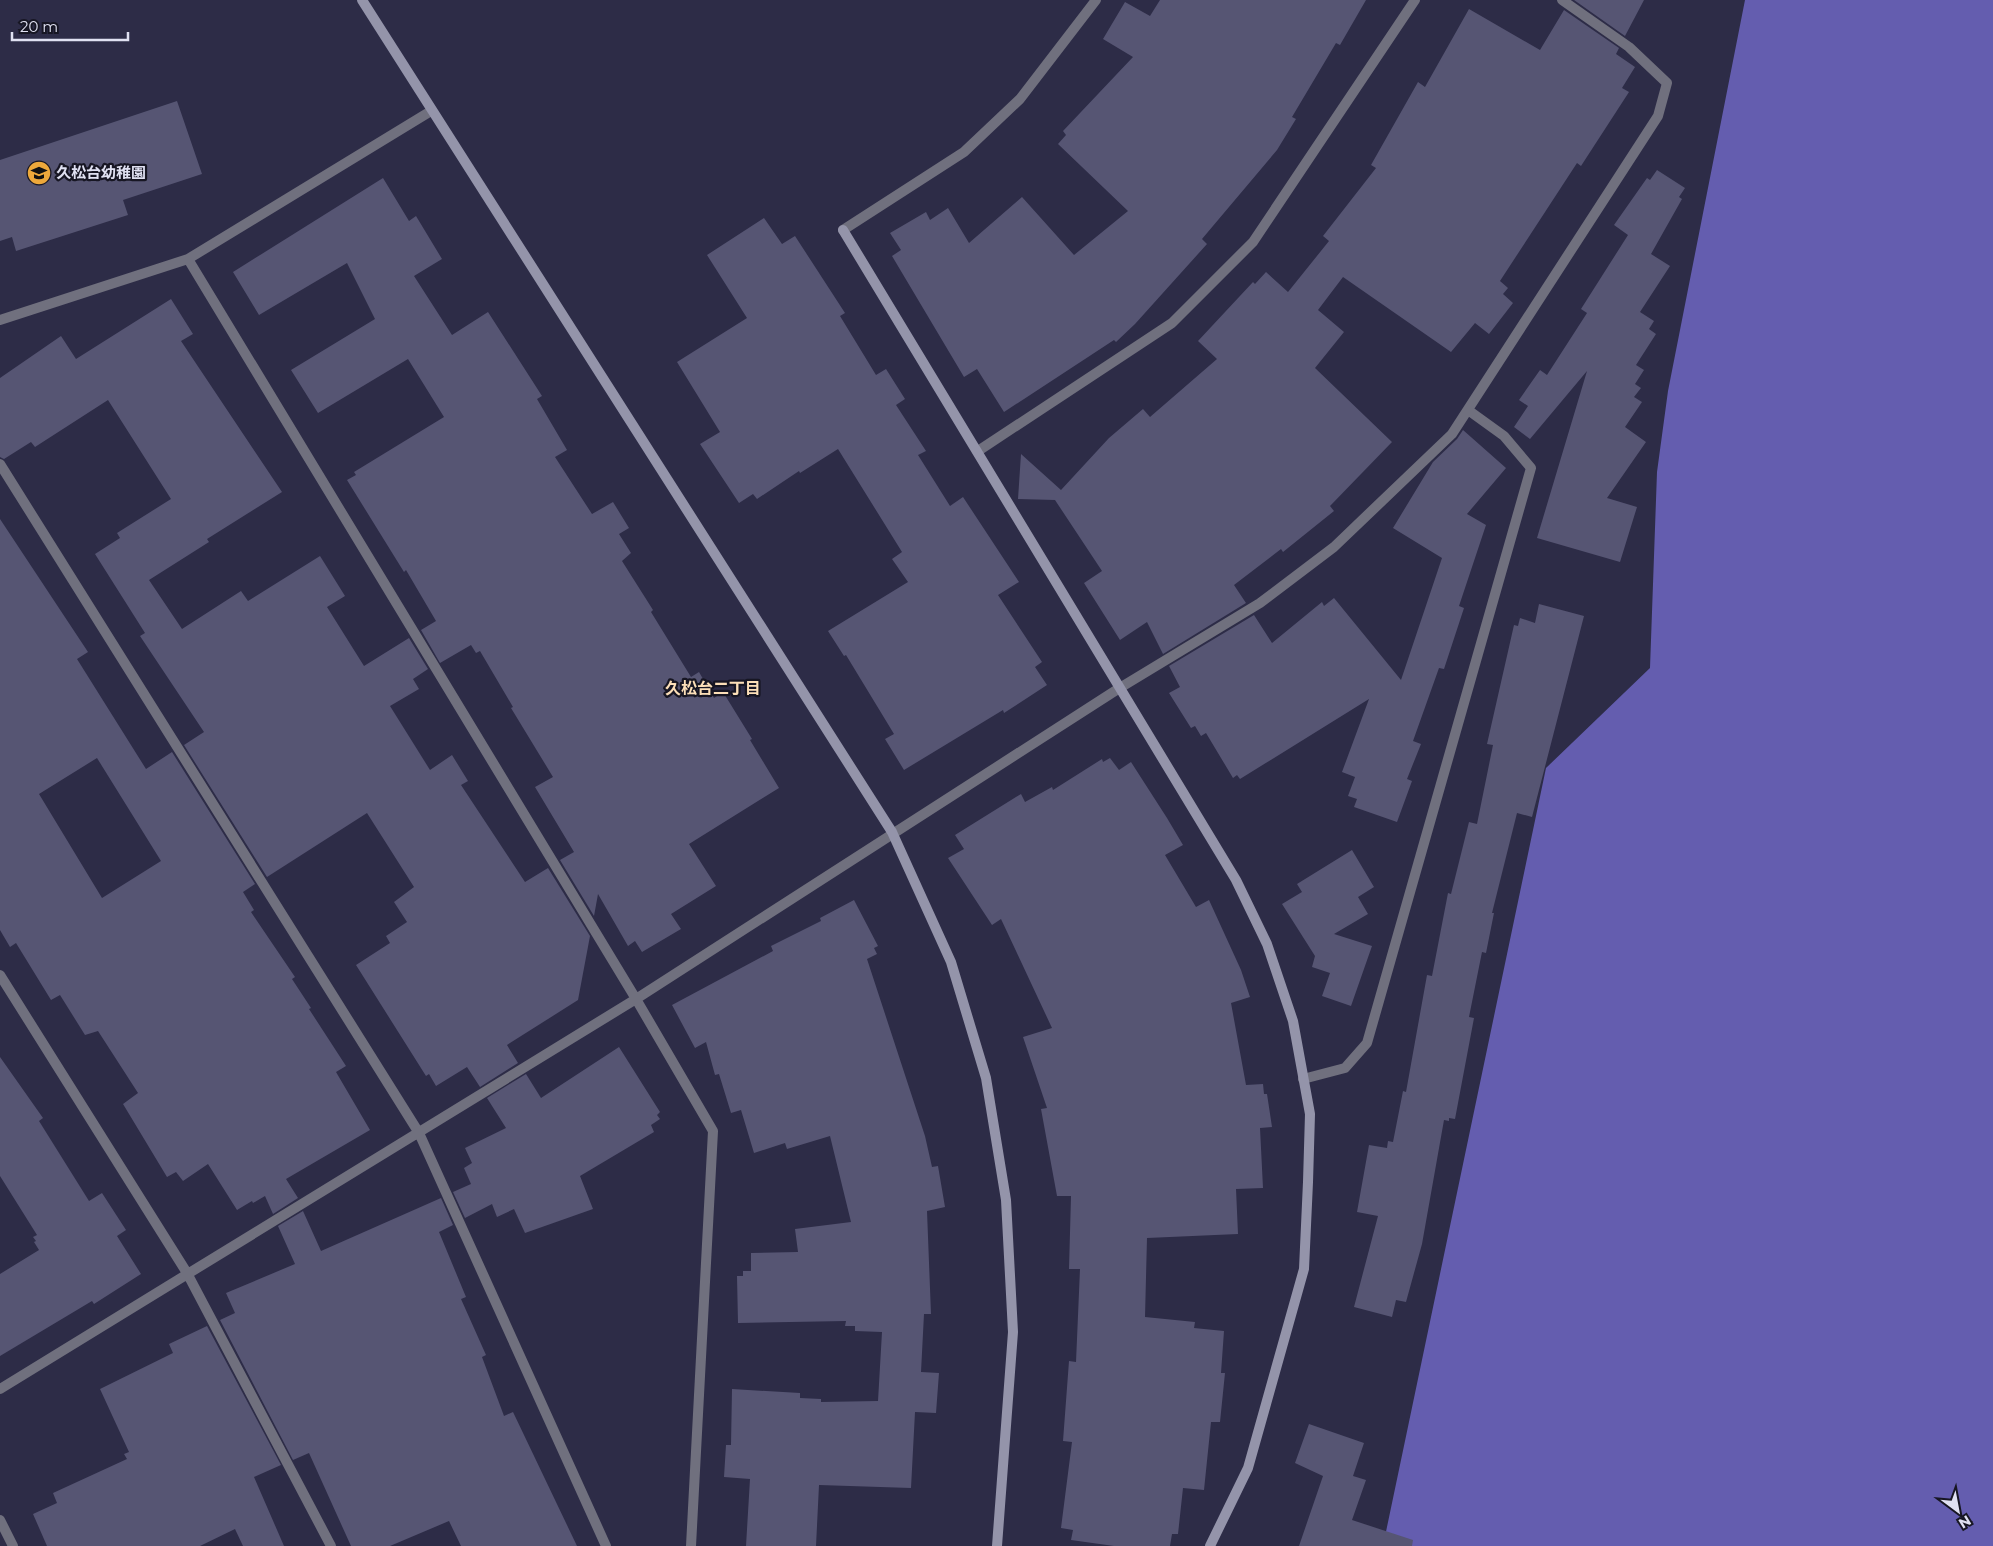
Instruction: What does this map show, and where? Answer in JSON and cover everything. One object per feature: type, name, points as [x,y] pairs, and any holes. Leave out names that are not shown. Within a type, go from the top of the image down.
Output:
[{"type":"street","points":[[362,0],[892,832],[951,962],[986,1078],[1006,1200],[1013,1332],[996,1546]]},
{"type":"street","points":[[1096,0],[1020,99],[964,152],[842,230],[978,451],[1118,689],[1236,880],[1268,944],[1292,1021],[1310,1114],[1304,1269],[1248,1468],[1210,1546]]},
{"type":"street","points":[[978,451],[1172,322],[1253,242],[1415,0]]},
{"type":"street","points":[[0,1389],[636,999],[892,832],[1118,689],[1260,603],[1334,547],[1452,434],[1658,116],[1667,83],[1629,47],[1562,0]]},
{"type":"street","points":[[0,320],[188,259],[431,110]]},
{"type":"street","points":[[188,259],[636,999],[713,1131],[691,1546]]},
{"type":"street","points":[[1303,1079],[1345,1068],[1367,1043],[1530,468],[1504,436],[1468,410]]},
{"type":"street","points":[[0,464],[419,1133],[606,1546]]},
{"type":"street","points":[[0,975],[187,1273],[331,1546]]},
{"type":"street","points":[[0,1520],[13,1546]]},
{"type":"shaded area","points":[[1745,0],[1993,0],[1993,1546],[1383,1546],[1546,768],[1650,668],[1657,472],[1668,391]]},
{"type":"building","points":[[1160,0],[1366,0],[1340,45],[1336,43],[1292,117],[1296,119],[1277,150],[1202,239],[1207,244],[1135,324],[1116,342],[1114,340],[1004,412],[977,369],[964,377],[892,256],[901,250],[890,233],[926,212],[930,220],[948,208],[969,243],[1022,197],[1074,255],[1128,211],[1058,144],[1066,135],[1063,131],[1133,57],[1103,39],[1125,2],[1150,16]]},
{"type":"building","points":[[1574,0],[1644,0],[1625,36]]},
{"type":"building","points":[[1469,9],[1540,50],[1564,10],[1619,48],[1616,54],[1635,67],[1622,88],[1629,92],[1581,166],[1577,163],[1500,281],[1508,288],[1503,294],[1513,303],[1489,334],[1475,323],[1451,352],[1343,277],[1318,310],[1344,332],[1315,368],[1392,442],[1330,506],[1334,511],[1283,552],[1281,549],[1234,585],[1246,603],[1163,654],[1147,622],[1120,640],[1084,583],[1102,571],[1055,500],[1018,499],[1021,454],[1061,490],[1109,438],[1143,409],[1150,417],[1217,359],[1198,341],[1253,282],[1255,284],[1266,272],[1288,292],[1329,241],[1323,236],[1376,168],[1371,165],[1418,82],[1425,87]]},
{"type":"building","points":[[177,101],[202,174],[123,200],[128,215],[16,251],[12,237],[0,241],[0,160]]},
{"type":"building","points":[[1657,170],[1685,188],[1679,197],[1682,199],[1651,254],[1670,266],[1640,312],[1654,321],[1649,329],[1656,334],[1636,365],[1644,370],[1635,384],[1641,388],[1634,397],[1642,402],[1625,427],[1646,442],[1607,498],[1637,507],[1620,562],[1537,538],[1587,371],[1530,439],[1514,427],[1528,406],[1519,400],[1540,370],[1547,375],[1587,313],[1581,309],[1628,235],[1614,225],[1647,178],[1650,180]]},
{"type":"building","points":[[383,178],[409,221],[416,216],[442,259],[414,276],[452,335],[488,312],[542,396],[537,399],[567,450],[555,457],[592,514],[613,502],[629,528],[619,534],[631,553],[622,561],[653,610],[651,612],[691,677],[699,672],[714,698],[723,692],[779,788],[689,844],[716,886],[671,914],[681,929],[642,952],[635,941],[628,946],[598,894],[594,916],[560,860],[574,852],[535,787],[553,777],[511,708],[513,707],[480,651],[476,653],[471,645],[440,663],[421,630],[436,621],[406,570],[404,572],[347,480],[356,475],[354,472],[444,417],[408,359],[318,413],[291,370],[375,319],[347,263],[259,315],[233,272]]},
{"type":"building","points":[[764,218],[782,244],[795,236],[845,313],[840,316],[876,375],[886,369],[905,399],[896,405],[926,451],[918,455],[950,506],[963,497],[1019,582],[998,595],[1042,662],[1035,667],[1047,685],[1004,713],[1003,710],[904,770],[885,739],[894,734],[846,655],[844,656],[828,631],[908,582],[892,559],[902,552],[838,449],[800,473],[799,471],[757,499],[753,494],[739,503],[700,444],[720,432],[677,362],[747,318],[707,255]]},
{"type":"building","points":[[171,299],[193,334],[181,341],[282,492],[207,539],[209,542],[149,580],[182,629],[241,591],[248,601],[320,556],[345,596],[327,607],[364,666],[409,638],[428,669],[413,679],[419,689],[390,706],[430,770],[452,755],[468,781],[461,785],[525,882],[548,868],[590,936],[578,1000],[507,1045],[518,1063],[480,1087],[467,1067],[436,1086],[429,1074],[426,1076],[356,965],[390,943],[386,936],[407,922],[394,902],[414,887],[367,813],[267,877],[184,745],[204,732],[140,636],[145,633],[95,554],[120,538],[117,533],[171,499],[108,400],[35,447],[31,442],[4,459],[0,457],[0,378],[61,336],[76,359]]},
{"type":"building","points":[[1463,430],[1506,468],[1467,514],[1486,525],[1459,606],[1464,608],[1444,669],[1439,668],[1413,741],[1421,744],[1407,779],[1412,781],[1397,822],[1354,807],[1357,799],[1348,796],[1355,777],[1342,772],[1369,699],[1240,779],[1237,775],[1233,778],[1206,733],[1201,736],[1195,726],[1191,728],[1169,693],[1180,687],[1169,666],[1254,615],[1272,643],[1322,602],[1324,606],[1334,598],[1401,680],[1442,558],[1393,528],[1433,462],[1457,439]]},
{"type":"building","points":[[0,519],[88,652],[77,659],[146,769],[172,752],[255,884],[243,892],[254,910],[251,912],[295,977],[292,979],[311,1008],[309,1009],[346,1066],[336,1072],[370,1130],[286,1179],[298,1198],[273,1214],[265,1196],[237,1210],[208,1164],[183,1181],[176,1172],[167,1177],[123,1104],[138,1093],[98,1031],[85,1035],[60,995],[51,1000],[16,943],[10,947],[0,930]],"holes":[[[97,758],[161,861],[102,898],[39,794]]]},
{"type":"building","points":[[1539,604],[1584,616],[1532,817],[1517,813],[1492,913],[1494,913],[1486,953],[1482,952],[1469,1017],[1474,1018],[1455,1119],[1449,1118],[1449,1121],[1444,1120],[1422,1244],[1406,1302],[1396,1300],[1392,1317],[1354,1307],[1378,1216],[1357,1212],[1369,1145],[1387,1148],[1388,1141],[1393,1142],[1403,1091],[1406,1092],[1427,975],[1432,976],[1448,893],[1451,894],[1469,822],[1477,824],[1493,745],[1487,744],[1514,625],[1518,626],[1520,618],[1535,623]]},
{"type":"building","points":[[1110,758],[1119,770],[1131,762],[1167,818],[1183,845],[1165,855],[1196,907],[1209,900],[1241,970],[1250,997],[1231,1003],[1246,1085],[1263,1084],[1264,1094],[1267,1094],[1272,1127],[1260,1128],[1263,1188],[1236,1189],[1238,1234],[1147,1238],[1145,1317],[1195,1322],[1194,1328],[1224,1331],[1221,1373],[1225,1373],[1220,1422],[1211,1422],[1204,1490],[1183,1488],[1178,1534],[1172,1534],[1170,1546],[1114,1546],[1071,1540],[1073,1530],[1061,1528],[1072,1442],[1063,1441],[1069,1361],[1076,1362],[1080,1269],[1069,1269],[1071,1196],[1057,1196],[1041,1109],[1047,1108],[1023,1037],[1052,1028],[1001,919],[992,925],[948,858],[964,849],[955,835],[1021,794],[1025,802],[1052,787],[1053,790],[1102,759],[1103,762]]},
{"type":"building","points":[[1352,850],[1374,887],[1358,897],[1368,914],[1334,934],[1372,946],[1351,1006],[1322,996],[1330,973],[1312,967],[1315,956],[1282,904],[1302,892],[1297,884]]},
{"type":"building","points":[[854,900],[878,946],[874,948],[877,954],[867,959],[925,1136],[932,1167],[938,1166],[945,1207],[927,1211],[931,1314],[924,1314],[921,1372],[939,1373],[936,1413],[915,1412],[911,1488],[819,1485],[816,1546],[746,1546],[750,1479],[724,1477],[726,1445],[731,1445],[732,1389],[800,1393],[800,1398],[821,1399],[821,1402],[878,1401],[882,1332],[855,1331],[855,1326],[845,1326],[846,1321],[738,1323],[737,1276],[743,1276],[743,1271],[751,1271],[751,1253],[798,1252],[795,1229],[851,1222],[830,1136],[787,1149],[785,1143],[754,1153],[741,1110],[731,1113],[719,1074],[715,1075],[706,1042],[695,1048],[672,1005],[773,951],[771,946],[821,921],[820,918]]},
{"type":"building","points":[[619,1047],[660,1112],[657,1115],[660,1119],[651,1125],[654,1132],[580,1176],[593,1209],[525,1233],[514,1209],[497,1217],[492,1204],[465,1218],[453,1192],[471,1184],[464,1168],[472,1163],[465,1148],[506,1128],[487,1098],[526,1074],[541,1098]]},
{"type":"building","points":[[0,1057],[43,1118],[39,1121],[89,1201],[102,1193],[126,1230],[117,1236],[141,1274],[94,1304],[92,1301],[0,1356],[0,1274],[39,1250],[33,1237],[37,1235],[0,1176]]},
{"type":"building","points":[[441,1198],[453,1225],[439,1232],[466,1297],[461,1299],[486,1355],[482,1357],[504,1416],[513,1412],[577,1546],[461,1546],[449,1521],[390,1546],[351,1546],[309,1453],[293,1460],[220,1320],[235,1313],[226,1293],[295,1264],[278,1226],[303,1211],[321,1251]]},
{"type":"building","points":[[207,1326],[281,1465],[254,1477],[284,1546],[243,1546],[235,1529],[200,1546],[47,1546],[33,1514],[57,1503],[53,1493],[127,1459],[124,1454],[129,1452],[100,1389],[173,1353],[169,1344]]},
{"type":"building","points":[[1309,1424],[1364,1443],[1353,1476],[1366,1480],[1352,1520],[1413,1540],[1412,1546],[1299,1546],[1323,1476],[1295,1463]]},
{"type":"place","name":"久松台幼稚園","points":[[39,173]]},
{"type":"district","name":"久松台二丁目","points":[[713,688]]}]
